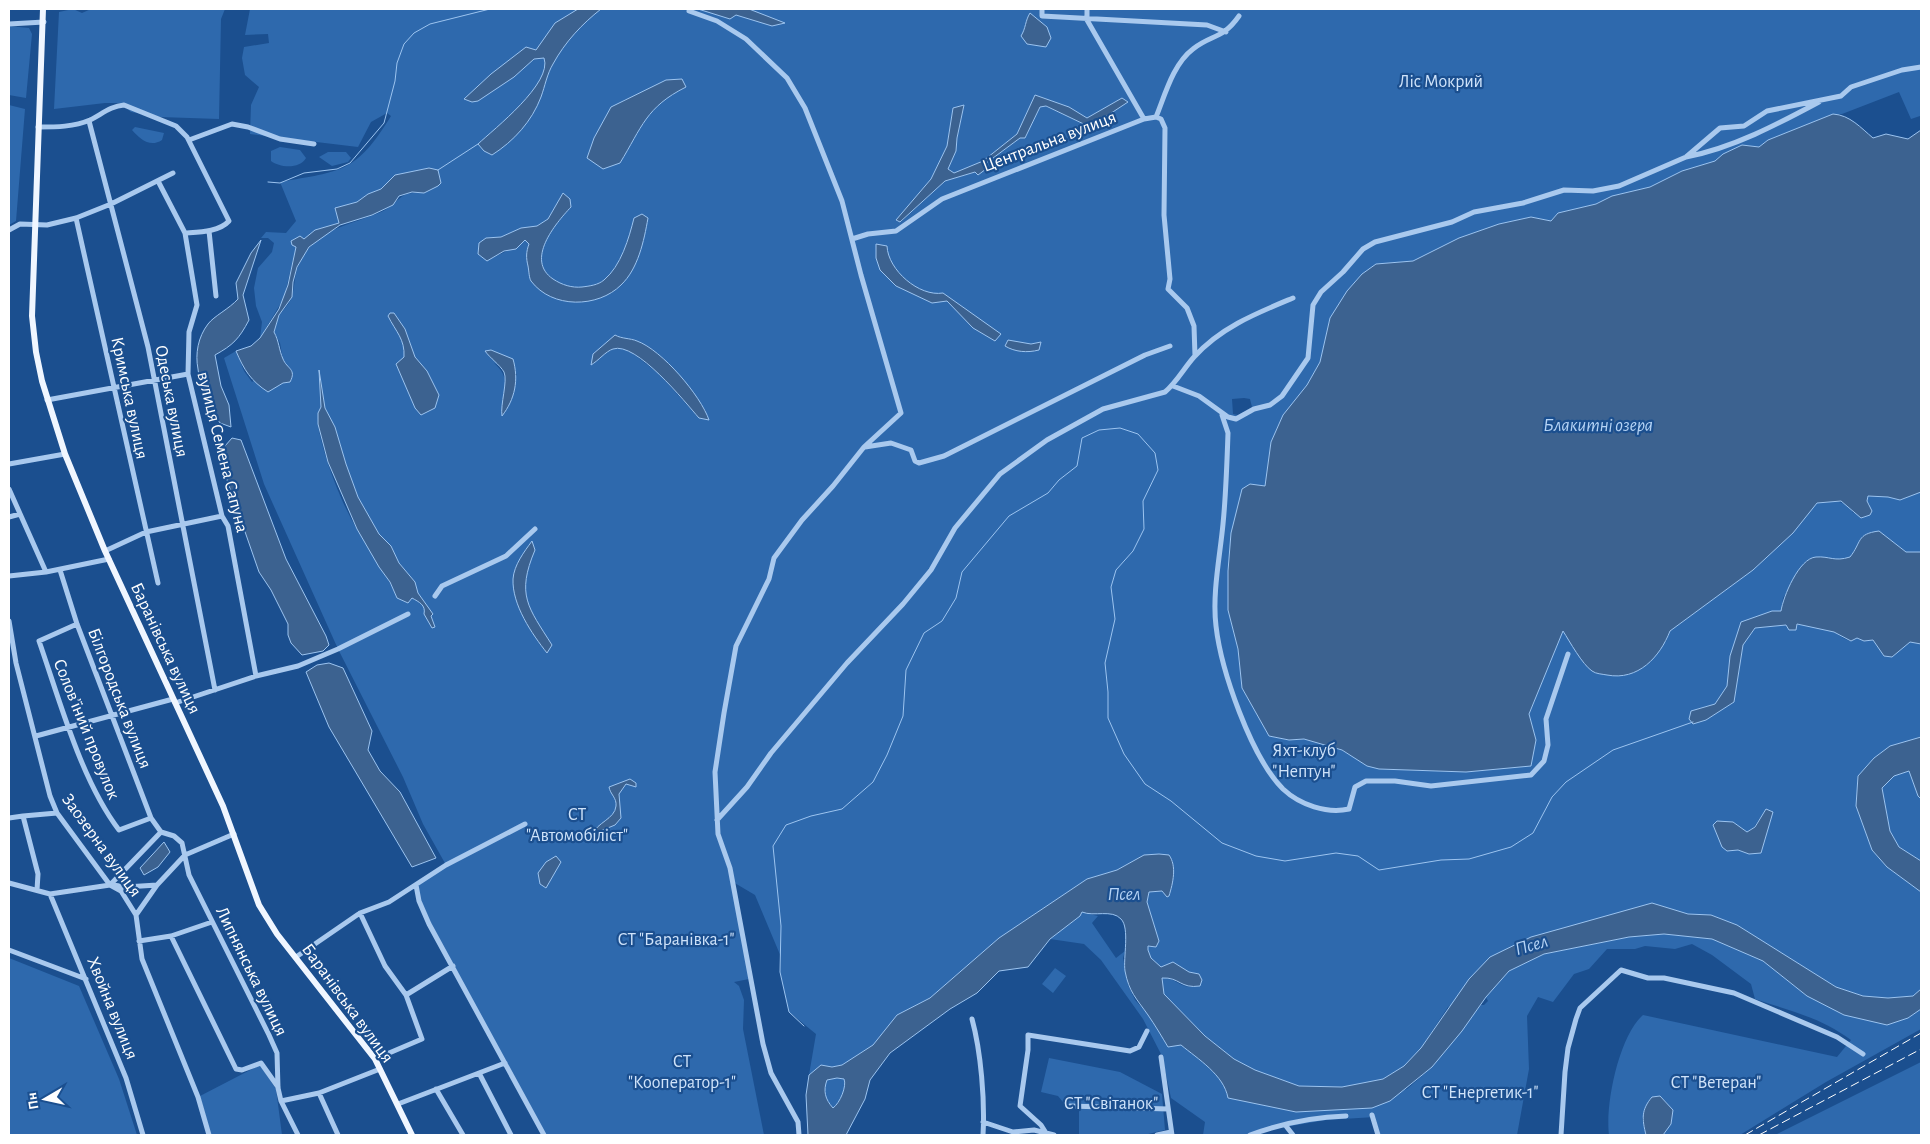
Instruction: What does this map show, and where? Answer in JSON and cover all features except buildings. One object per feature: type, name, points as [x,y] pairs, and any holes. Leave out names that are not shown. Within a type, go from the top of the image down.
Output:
[{"type":"main road","name":"Баранівська вулиця","points":[[44,9],[32,316],[36,352],[47,400],[65,454],[105,551],[234,834],[259,905],[277,934],[375,1059],[412,1135]]},
{"type":"street","points":[[1042,9],[1042,16],[1087,20],[1206,25],[1226,32]]},
{"type":"street","name":"Центральна вулиця","points":[[852,239],[868,234],[896,231],[942,199],[1144,119],[1087,20],[1086,9]]},
{"type":"street","points":[[689,11],[717,22],[746,39],[787,78],[805,108],[842,201],[901,413],[864,447],[833,486],[802,520],[774,558],[769,579],[736,646],[716,772],[718,834],[730,868],[763,1044],[771,1073],[798,1122],[800,1135]]},
{"type":"street","points":[[1156,117],[1176,71],[1192,49],[1226,32],[1239,16]]},
{"type":"street","points":[[9,24],[44,22]]},
{"type":"street","points":[[1686,157],[1720,128],[1744,126],[1767,111],[1841,96],[1851,87],[1902,70],[1921,67]]},
{"type":"street","points":[[1228,433],[1236,419],[1254,409],[1276,403],[1282,396],[1308,358],[1313,305],[1321,292],[1343,272],[1363,249],[1375,242],[1452,222],[1474,212],[1523,203],[1564,190],[1593,191],[1619,186],[1686,157],[1703,154],[1742,138],[1822,100]]},
{"type":"street","points":[[38,127],[63,127],[89,121],[115,106],[124,106],[176,126],[189,140],[196,158],[229,221],[224,226],[185,233]]},
{"type":"street","points":[[1144,119],[1156,117],[1161,119],[1165,128],[1164,215],[1170,279],[1168,289],[1188,308],[1194,326],[1195,356]]},
{"type":"street","name":"Одеська вулиця","points":[[89,121],[155,380],[215,690]]},
{"type":"street","points":[[189,140],[232,124],[248,127],[280,139],[314,144]]},
{"type":"street","points":[[9,230],[20,224],[47,225],[76,218],[111,204],[173,173]]},
{"type":"street","name":"вулиця Семена Сапуна","points":[[158,181],[185,233],[197,305],[189,332],[188,374],[222,516],[228,526],[256,676]]},
{"type":"street","name":"Кримська вулиця","points":[[76,218],[158,583]]},
{"type":"street","points":[[209,230],[216,296]]},
{"type":"street","points":[[717,820],[747,787],[771,753],[847,663],[903,604],[931,570],[955,528],[1000,474],[1047,440],[1103,409],[1152,398],[1165,392],[1173,386],[1195,356],[1238,321],[1293,298]]},
{"type":"street","points":[[864,447],[891,443],[911,450],[915,461],[919,463],[944,456],[1145,355],[1170,346]]},
{"type":"street","points":[[47,400],[113,386],[188,374]]},
{"type":"street","points":[[1173,386],[1199,396],[1222,415],[1236,419]]},
{"type":"street","points":[[1222,415],[1228,433],[1216,607],[1217,636],[1232,690],[1260,754],[1279,783],[1297,800],[1335,812],[1349,809],[1356,787],[1366,781],[1395,781],[1431,786],[1531,775],[1544,761],[1548,745],[1546,720],[1568,654]]},
{"type":"street","points":[[9,464],[65,454]]},
{"type":"street","points":[[9,489],[46,572]]},
{"type":"street","points":[[9,517],[20,514]]},
{"type":"street","points":[[105,551],[146,532],[222,516]]},
{"type":"street","points":[[435,596],[442,586],[506,556],[535,529]]},
{"type":"street","points":[[9,576],[60,570],[109,559]]},
{"type":"street","name":"Білгородська вулиця","points":[[60,570],[77,624],[113,714],[151,818],[162,832]]},
{"type":"street","points":[[36,736],[113,714],[174,701],[256,676],[298,666],[338,649],[408,614]]},
{"type":"street","name":"Заозерна вулиця","points":[[9,621],[16,663],[50,796],[57,812],[110,885],[121,891],[136,915],[142,959],[198,1097],[209,1135]]},
{"type":"street","name":"Соловʼїний провулок","points":[[77,624],[39,642],[69,727],[94,789],[107,815],[119,830],[151,818]]},
{"type":"street","points":[[9,818],[57,812]]},
{"type":"street","points":[[23,816],[38,874],[37,890]]},
{"type":"street","points":[[296,957],[360,913],[389,902],[446,865],[525,824]]},
{"type":"street","points":[[110,885],[162,832]]},
{"type":"street","name":"Липнянська вулиця","points":[[162,832],[174,836],[182,844],[186,854],[189,875],[273,1044],[279,1069],[278,1088],[281,1101],[298,1135]]},
{"type":"street","points":[[136,915],[157,885],[186,854],[234,834]]},
{"type":"street","points":[[9,883],[50,894],[110,885],[126,887],[157,885]]},
{"type":"street","points":[[416,885],[419,901],[426,916],[544,1135]]},
{"type":"street","name":"Хвойна вулиця","points":[[50,894],[126,1078],[143,1135]]},
{"type":"street","points":[[360,913],[385,966],[406,995],[422,1039],[375,1059]]},
{"type":"street","points":[[139,941],[171,936],[212,922]]},
{"type":"street","points":[[171,936],[236,1069],[242,1070],[261,1063],[278,1088]]},
{"type":"street","points":[[9,950],[86,979]]},
{"type":"street","points":[[406,995],[453,966]]},
{"type":"street","points":[[1561,1135],[1568,1048],[1580,1008],[1621,970],[1648,978],[1664,978],[1734,993],[1837,1036],[1863,1054]]},
{"type":"street","points":[[972,1019],[976,1036],[984,1122],[983,1135]]},
{"type":"street","points":[[1046,1133],[1041,1125],[1020,1106],[1028,1050],[1028,1035],[1130,1050],[1139,1047],[1147,1032]]},
{"type":"street","points":[[1157,1135],[1172,1134],[1160,1057]]},
{"type":"street","points":[[398,1104],[505,1063]]},
{"type":"street","points":[[281,1101],[319,1093],[380,1070]]},
{"type":"street","points":[[479,1073],[511,1135]]},
{"type":"street","points":[[436,1089],[463,1135]]},
{"type":"street","points":[[319,1093],[338,1135]]},
{"type":"street","points":[[1070,1106],[1168,1110]]},
{"type":"street","points":[[1372,1115],[1378,1135]]},
{"type":"street","points":[[1250,1135],[1328,1117],[1346,1116]]},
{"type":"street","points":[[984,1122],[1013,1132],[1034,1130],[1054,1135]]},
{"type":"street","points":[[1286,1126],[1293,1135]]},
{"type":"green space","points":[[73,9],[82,13],[91,9],[225,9],[221,19],[219,119],[160,117],[131,112],[120,103],[54,109],[59,12]]},
{"type":"green space","points":[[250,9],[1921,9],[1920,116],[1911,119],[1899,92],[1842,114],[1833,114],[1768,140],[1759,147],[1742,145],[1723,154],[1715,161],[1682,171],[1650,187],[1612,196],[1596,204],[1558,213],[1551,221],[1531,217],[1499,224],[1459,238],[1413,261],[1376,264],[1330,318],[1320,362],[1307,385],[1283,415],[1271,442],[1265,486],[1250,484],[1231,533],[1228,571],[1228,610],[1238,649],[1242,688],[1269,736],[1289,740],[1304,739],[1342,750],[1367,766],[1379,769],[1466,772],[1531,766],[1536,740],[1529,714],[1563,631],[1585,665],[1666,642],[1670,631],[1753,570],[1792,533],[1817,503],[1842,503],[1847,505],[1853,513],[1870,505],[1867,501],[1868,496],[1900,500],[1921,492],[1921,552],[1906,552],[1879,531],[1867,534],[1851,557],[1806,561],[1783,598],[1781,611],[1755,617],[1730,656],[1727,686],[1715,704],[1691,711],[1706,720],[1734,702],[1743,645],[1755,628],[1805,625],[1825,628],[1851,641],[1857,638],[1864,641],[1873,640],[1884,656],[1892,657],[1910,642],[1921,644],[1921,737],[1890,746],[1874,758],[1858,776],[1856,806],[1872,850],[1887,867],[1921,892],[1921,989],[1913,996],[1888,998],[1863,996],[1836,987],[1737,925],[1711,915],[1688,914],[1652,903],[1593,920],[1448,1007],[1421,1048],[1404,1066],[1383,1079],[1342,1087],[1299,1086],[1255,1070],[1234,1059],[1205,1036],[1164,994],[1162,978],[1171,979],[1184,986],[1192,987],[1199,974],[1189,972],[1173,962],[1161,967],[1151,958],[1147,947],[1156,947],[1159,941],[1147,902],[1149,892],[1162,891],[1166,894],[1171,889],[1173,861],[1144,855],[1117,870],[1087,879],[999,938],[930,998],[897,1015],[873,1045],[842,1065],[832,1067],[821,1065],[809,1075],[816,1034],[789,1012],[780,972],[781,957],[755,895],[733,882],[749,979],[734,982],[739,986],[744,1000],[743,1029],[764,1135],[544,1135],[429,924],[416,885],[446,865],[423,824],[403,777],[338,649],[264,484],[224,358],[236,351],[244,371],[252,382],[283,360],[280,343],[274,332],[280,314],[291,299],[298,266],[305,253],[323,236],[334,230],[381,212],[403,196],[424,193],[429,168],[395,175],[381,189],[368,194],[357,202],[336,208],[339,223],[315,230],[296,247],[284,298],[260,338],[262,322],[256,306],[254,288],[258,268],[272,252],[274,243],[268,238],[261,238],[266,232],[286,233],[296,221],[280,182],[319,175],[346,166],[368,149],[391,116],[387,113],[371,122],[358,147],[250,134],[251,105],[259,87],[245,75],[242,58],[244,47],[269,43],[268,34],[245,35]],"holes":[[[666,80],[686,87],[653,110],[640,128],[620,163],[594,138],[624,100],[634,97]],[[1035,95],[1069,107],[1087,118],[1122,98],[1090,127],[1045,106],[1040,107],[1025,138],[1020,138],[985,164],[986,169],[978,174],[976,172],[945,181],[901,222],[896,221],[931,179],[947,146],[953,108],[964,106],[956,151],[948,169],[954,173],[983,161],[1017,134]],[[563,193],[571,207],[550,232],[542,252],[542,262],[545,271],[553,279],[575,287],[602,282],[613,270],[620,258],[630,233],[621,285],[543,291],[527,250],[529,244],[525,240],[486,261],[486,238],[501,237],[521,228],[537,226],[548,219]],[[394,313],[405,329],[415,357],[427,371],[439,395],[435,408],[415,408],[406,387],[403,339]],[[615,335],[637,341],[667,361],[706,411],[699,418],[659,374],[626,348],[613,349]],[[494,363],[517,374],[503,406],[505,383],[503,373]],[[319,376],[325,408],[335,427],[358,497],[379,534],[391,546],[399,563],[415,582],[406,582],[400,579],[402,588],[411,598],[397,598],[384,572],[357,529],[339,493],[328,464],[318,425],[321,396]],[[1232,399],[1250,399],[1252,407],[1238,415],[1233,414]],[[1766,809],[1766,836],[1761,853],[1749,854],[1738,850],[1733,822],[1747,832],[1754,827]]]},
{"type":"green space","points":[[9,26],[29,28],[32,34],[26,98],[9,95]]},
{"type":"green space","points":[[9,105],[25,109],[16,221],[9,225]]},
{"type":"green space","points":[[135,127],[164,133],[162,140],[149,143],[132,130]]},
{"type":"green space","points":[[280,147],[300,150],[306,158],[295,166],[279,165],[271,161],[271,151]]},
{"type":"green space","points":[[328,152],[346,152],[351,158],[348,162],[332,166],[319,157]]},
{"type":"green space","points":[[1909,771],[1918,796],[1921,799],[1921,861],[1899,847],[1890,831],[1882,788],[1894,776]]},
{"type":"green space","points":[[1081,912],[1098,916],[1092,923],[1116,958],[1125,951],[1123,958],[1128,985],[1135,1000],[1147,1013],[1168,1047],[1181,1044],[1202,1061],[1216,1074],[1226,1089],[1228,1098],[1296,1112],[1407,1089],[1432,1067],[1481,1005],[1488,1001],[1486,997],[1509,971],[1544,954],[1629,937],[1664,934],[1712,939],[1763,961],[1807,996],[1908,1018],[1921,1009],[1921,1029],[1826,1082],[1740,1135],[1663,1135],[1671,1124],[1667,1103],[1660,1096],[1652,1097],[1642,1119],[1646,1135],[1609,1135],[1609,1106],[1615,1071],[1627,1038],[1634,1025],[1643,1015],[1837,1057],[1851,1040],[1816,1020],[1755,999],[1751,984],[1712,955],[1692,944],[1675,949],[1645,946],[1635,949],[1607,949],[1589,969],[1574,974],[1553,1002],[1538,997],[1527,1016],[1529,1069],[1517,1135],[1380,1135],[1375,1117],[1326,1120],[1273,1129],[1256,1135],[1203,1135],[1205,1122],[1171,1098],[1162,1056],[1143,1019],[1101,960],[1084,944],[1050,939],[1080,916]]},
{"type":"green space","points":[[9,958],[79,986],[119,1079],[137,1135],[9,1135]]},
{"type":"green space","points":[[1055,968],[1066,976],[1053,993],[1042,984]]},
{"type":"green space","name":"СТ \"Світанок\"","points":[[1049,1058],[1120,1072],[1162,1094],[1165,1130],[1144,1135],[1079,1135],[1079,1110],[1067,1107],[1058,1096],[1041,1092]]},
{"type":"green space","points":[[1921,1062],[1921,1135],[1775,1135]]},
{"type":"green space","points":[[260,1065],[276,1089],[282,1135],[211,1135],[200,1096]]},
{"type":"green space","points":[[844,1079],[845,1086],[840,1099],[833,1108],[828,1101],[825,1088],[827,1080]]},
{"type":"water","points":[[578,9],[601,9],[574,34],[563,48],[549,72],[533,114],[521,130],[492,155],[484,151],[478,144],[508,117],[531,92],[540,80],[544,68],[544,58],[534,59],[514,77],[478,101],[472,102],[464,99],[491,74],[526,47],[536,50],[555,23]]},
{"type":"water","points":[[698,9],[749,9],[785,23],[772,26],[736,15],[730,19]]},
{"type":"water","points":[[1030,13],[1047,27],[1051,38],[1046,47],[1027,44],[1021,36]]},
{"type":"water","points":[[682,79],[686,87],[653,110],[640,128],[620,163],[603,169],[587,158],[594,138],[611,107],[666,80]]},
{"type":"water","points":[[1035,95],[1069,107],[1087,118],[1122,98],[1128,102],[1090,127],[1046,106],[1040,107],[1025,138],[1020,138],[985,164],[986,169],[978,175],[975,172],[945,181],[900,222],[896,220],[931,179],[947,146],[953,108],[964,105],[956,151],[948,169],[954,173],[983,161],[1017,134]]},
{"type":"water","name":"Блакитні озера","points":[[1833,114],[1850,119],[1873,138],[1886,134],[1908,139],[1921,130],[1921,492],[1900,500],[1868,496],[1867,501],[1872,511],[1870,515],[1861,518],[1841,501],[1817,503],[1793,533],[1753,570],[1670,631],[1666,641],[1654,658],[1638,671],[1618,676],[1592,671],[1580,658],[1563,631],[1529,714],[1536,740],[1531,766],[1466,772],[1379,769],[1367,766],[1342,750],[1304,739],[1289,740],[1269,736],[1242,688],[1238,649],[1228,610],[1228,571],[1231,533],[1242,489],[1250,484],[1265,486],[1271,442],[1283,415],[1307,385],[1320,362],[1330,318],[1347,291],[1362,274],[1376,264],[1413,261],[1459,238],[1499,224],[1531,217],[1551,221],[1558,213],[1596,204],[1612,196],[1650,187],[1682,171],[1715,161],[1723,154],[1742,145],[1759,147],[1768,140]]},
{"type":"water","points":[[429,168],[438,170],[441,183],[438,186],[424,193],[412,192],[399,196],[393,205],[372,215],[340,225],[309,247],[297,267],[292,297],[279,315],[274,332],[283,359],[292,372],[292,378],[290,382],[283,383],[268,392],[262,388],[249,374],[236,351],[251,346],[260,338],[279,309],[288,285],[296,247],[292,245],[291,241],[300,236],[304,239],[315,230],[339,223],[335,208],[357,202],[368,194],[381,189],[395,175]]},
{"type":"water","points":[[563,193],[570,199],[571,207],[551,232],[542,252],[542,262],[545,271],[553,279],[567,286],[588,286],[604,280],[620,260],[634,218],[642,214],[648,218],[642,245],[632,271],[621,285],[611,293],[600,298],[588,301],[563,301],[551,297],[540,290],[530,278],[527,258],[529,244],[525,240],[516,249],[504,251],[487,261],[478,254],[479,243],[486,238],[501,237],[521,228],[537,226],[548,219]]},
{"type":"water","points":[[261,240],[243,295],[249,320],[235,341],[215,355],[221,386],[229,405],[231,427],[220,423],[204,399],[204,391],[197,363],[197,352],[202,334],[208,324],[238,299],[236,283],[251,253]]},
{"type":"water","points":[[876,244],[887,246],[893,264],[906,280],[924,291],[943,293],[1001,334],[995,341],[973,328],[947,301],[932,303],[896,286],[880,270],[876,258]]},
{"type":"water","points":[[390,313],[394,313],[405,329],[415,357],[427,371],[439,395],[435,408],[421,415],[415,408],[396,364],[404,357],[404,351],[401,340],[388,316]]},
{"type":"water","points":[[615,335],[634,340],[658,354],[689,387],[705,410],[709,420],[699,418],[659,374],[634,354],[623,349],[613,349],[591,365],[593,354]]},
{"type":"water","points":[[1008,340],[1031,344],[1041,342],[1039,350],[1021,351],[1005,346]]},
{"type":"water","points":[[491,350],[513,359],[515,367],[515,389],[510,403],[502,416],[505,376],[502,369],[485,351]]},
{"type":"water","points":[[319,370],[325,408],[335,427],[358,497],[379,534],[391,546],[399,563],[415,582],[418,593],[433,614],[431,616],[435,627],[432,628],[424,614],[423,606],[419,602],[412,598],[408,603],[397,598],[390,582],[357,529],[328,462],[318,424],[318,413],[321,407]]},
{"type":"water","points":[[232,438],[241,440],[286,559],[326,636],[329,645],[323,651],[302,655],[291,643],[288,635],[288,624],[271,590],[259,572],[218,454]]},
{"type":"water","points":[[1879,531],[1906,552],[1921,552],[1921,644],[1910,642],[1892,657],[1884,656],[1873,640],[1864,641],[1857,638],[1851,641],[1834,632],[1797,624],[1796,630],[1789,630],[1786,625],[1755,628],[1743,645],[1734,702],[1706,720],[1693,724],[1689,719],[1691,711],[1715,704],[1727,686],[1730,656],[1741,622],[1772,611],[1781,611],[1793,579],[1810,559],[1816,557],[1840,559],[1850,557],[1866,534]]},
{"type":"water","points":[[532,541],[535,550],[526,578],[527,600],[552,645],[547,653],[524,619],[519,609],[514,589],[515,569]]},
{"type":"water","points":[[329,663],[343,668],[372,731],[368,750],[380,771],[400,792],[436,858],[412,867],[329,727],[306,672],[317,665]]},
{"type":"water","points":[[1921,737],[1921,799],[1918,796],[1909,771],[1894,776],[1882,788],[1890,831],[1899,847],[1921,861],[1921,892],[1887,867],[1872,850],[1856,806],[1858,776],[1874,758],[1890,746]]},
{"type":"water","points":[[630,779],[636,783],[636,787],[626,784],[619,794],[621,818],[615,825],[593,834],[615,810],[615,801],[609,787]]},
{"type":"water","points":[[1766,809],[1773,812],[1761,853],[1749,854],[1738,850],[1727,851],[1722,847],[1713,825],[1717,821],[1733,822],[1747,832],[1755,827]]},
{"type":"water","points":[[164,842],[170,852],[158,867],[144,875],[140,868]]},
{"type":"water","name":"Псел","points":[[1144,855],[1169,855],[1174,869],[1169,896],[1167,897],[1162,891],[1149,892],[1147,902],[1159,941],[1156,947],[1148,946],[1151,958],[1161,967],[1173,962],[1189,972],[1199,974],[1202,980],[1200,986],[1188,986],[1173,979],[1162,978],[1164,994],[1205,1036],[1234,1059],[1255,1070],[1299,1086],[1342,1087],[1383,1079],[1404,1066],[1421,1048],[1469,979],[1490,957],[1531,937],[1652,903],[1688,914],[1711,915],[1737,925],[1836,987],[1863,996],[1888,998],[1913,996],[1921,989],[1921,1009],[1908,1018],[1887,1025],[1844,1015],[1807,996],[1763,961],[1712,939],[1664,934],[1629,937],[1544,954],[1509,971],[1486,997],[1462,1031],[1432,1067],[1390,1101],[1372,1108],[1296,1112],[1228,1098],[1226,1090],[1216,1075],[1202,1062],[1181,1045],[1168,1047],[1129,984],[1125,971],[1126,944],[1124,923],[1113,914],[1082,912],[1080,916],[1050,939],[1028,967],[999,971],[977,993],[950,1009],[890,1053],[870,1080],[865,1099],[846,1135],[808,1135],[806,1095],[809,1075],[821,1065],[832,1067],[842,1065],[873,1045],[897,1015],[930,998],[999,938],[1087,879],[1117,870]],"holes":[[[844,1079],[845,1086],[842,1094],[833,1108],[826,1095],[827,1080]]]},
{"type":"water","points":[[556,856],[561,862],[546,888],[540,884],[538,873],[546,862]]},
{"type":"water","points":[[1660,1096],[1673,1110],[1671,1124],[1663,1135],[1646,1135],[1643,1119],[1644,1111],[1652,1097]]},
{"type":"waterway","points":[[268,182],[280,183],[304,173],[337,169],[350,163],[384,123],[395,81],[397,63],[404,44],[414,33],[430,24],[490,9]]},
{"type":"waterway","points":[[438,170],[478,144]]},
{"type":"waterway","points":[[804,1026],[789,1012],[780,972],[781,926],[773,846],[786,825],[811,816],[842,809],[873,782],[887,755],[903,716],[906,670],[924,633],[942,621],[956,598],[962,572],[1009,516],[1048,493],[1059,480],[1077,466],[1082,438],[1099,430],[1120,428],[1138,434],[1155,453],[1158,470],[1143,501],[1144,529],[1133,551],[1116,570],[1111,587],[1115,619],[1105,663],[1108,718],[1124,754],[1145,784],[1171,801],[1222,843],[1256,856],[1285,861],[1336,853],[1358,856],[1379,870],[1441,860],[1469,859],[1511,847],[1533,833],[1552,797],[1566,782],[1613,750],[1693,722]]},
{"type":"railway","points":[[1745,1135],[1921,1033]]},
{"type":"railway","points":[[1759,1135],[1921,1049]]},
{"type":"park label","name":"Ліс Мокрий","points":[[1441,81]]},
{"type":"park label","name":"Яхт-клуб \"Нептун\"","points":[[1304,760]]},
{"type":"park label","name":"СТ \"Автомобіліст\"","points":[[577,824]]},
{"type":"park label","name":"СТ \"Баранівка-1\"","points":[[676,939]]},
{"type":"park label","name":"СТ \"Кооператор-1\"","points":[[682,1071]]},
{"type":"park label","name":"СТ \"Ветеран\"","points":[[1716,1082]]},
{"type":"park label","name":"СТ \"Енергетик-1\"","points":[[1480,1092]]}]
